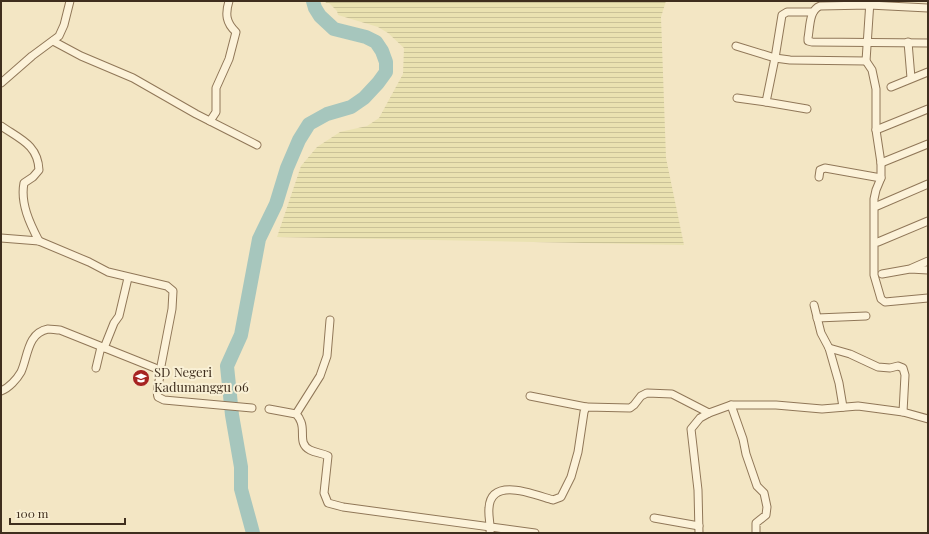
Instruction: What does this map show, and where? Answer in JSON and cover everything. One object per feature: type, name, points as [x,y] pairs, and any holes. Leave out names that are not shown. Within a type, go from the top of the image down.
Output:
[{"type":"street","points":[[1,83],[32,56],[59,36],[64,25],[70,1]]},
{"type":"street","points":[[210,121],[216,112],[216,88],[229,59],[236,32],[229,25],[227,15],[228,1]]},
{"type":"street","points":[[928,8],[870,3],[820,6],[813,12],[808,38],[808,41],[812,42],[928,43]]},
{"type":"street","points":[[870,3],[866,61],[872,70],[876,90],[876,130],[881,163],[880,178],[874,199],[874,275],[881,299],[885,302],[928,298]]},
{"type":"street","points":[[766,102],[782,15],[787,12],[813,12]]},
{"type":"street","points":[[53,41],[81,56],[133,78],[196,114],[257,144]]},
{"type":"street","points":[[908,42],[911,78]]},
{"type":"street","points":[[736,46],[775,58],[812,61],[866,61]]},
{"type":"street","points":[[891,87],[928,72]]},
{"type":"street","points":[[737,98],[807,110]]},
{"type":"street","points":[[876,130],[928,109]]},
{"type":"street","points":[[1,126],[26,143],[34,151],[38,163],[39,170],[24,184],[22,193],[30,224],[39,241]]},
{"type":"street","points":[[881,163],[928,144]]},
{"type":"street","points":[[819,177],[820,170],[825,168],[880,178]]},
{"type":"street","points":[[877,206],[928,184]]},
{"type":"street","points":[[878,242],[928,221]]},
{"type":"street","points":[[1,238],[39,241],[108,272],[128,278],[167,286],[173,291],[172,309],[160,372],[157,394],[158,397],[164,400],[252,408]]},
{"type":"street","points":[[910,269],[928,261]]},
{"type":"street","points":[[882,274],[910,269],[928,270]]},
{"type":"street","points":[[96,368],[103,347],[114,323],[119,316],[128,278]]},
{"type":"street","points":[[814,305],[821,333],[829,348],[839,383],[843,407]]},
{"type":"street","points":[[817,318],[866,316]]},
{"type":"street","points":[[296,414],[320,376],[327,356],[330,320]]},
{"type":"street","points":[[1,391],[7,389],[20,373],[28,346],[40,332],[49,329],[60,330],[155,368],[160,372]]},
{"type":"street","points":[[829,348],[850,354],[878,367],[890,368],[898,366],[903,368],[905,375],[904,412]]},
{"type":"street","points":[[530,396],[586,407],[630,408],[641,396],[646,394],[672,394],[709,413]]},
{"type":"street","points":[[730,405],[743,439],[746,454],[757,486],[764,493],[767,507],[766,515],[756,522],[756,533]]},
{"type":"street","points":[[654,518],[699,529],[697,482],[691,429],[700,418],[730,405],[776,405],[822,409],[858,406],[904,412],[928,419]]},
{"type":"street","points":[[491,530],[489,508],[492,497],[498,491],[506,490],[525,492],[553,500],[561,497],[571,477],[578,452],[586,407]]},
{"type":"street","points":[[269,409],[296,414],[302,422],[302,441],[305,447],[311,451],[328,456],[324,493],[328,503],[343,507],[491,530],[535,533]]},
{"type":"shaded area","points":[[325,1],[666,1],[661,17],[666,158],[684,245],[277,237],[301,166],[317,147],[340,132],[367,126],[379,118],[403,74],[404,48],[388,33],[378,27],[338,15],[337,11]]},
{"type":"waterway","points":[[253,533],[241,489],[241,467],[232,415],[227,366],[241,335],[259,239],[276,204],[287,168],[299,140],[309,124],[327,114],[351,107],[364,98],[386,72],[386,62],[382,51],[376,42],[366,37],[334,29],[320,16],[313,1]]},
{"type":"place","name":"SD Negeri Kadumanggu 06","points":[[141,378]]}]
